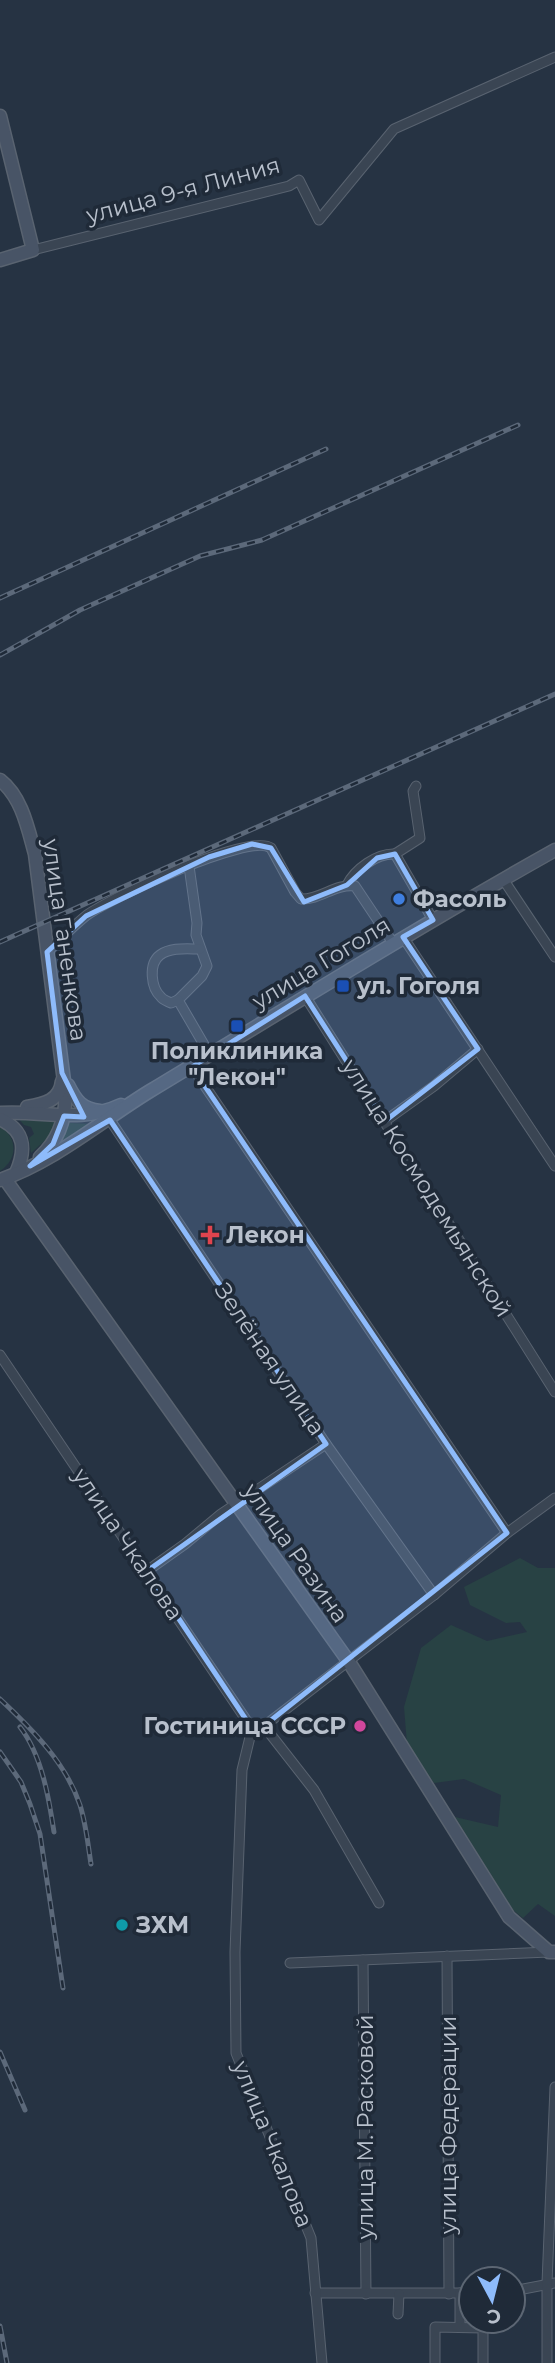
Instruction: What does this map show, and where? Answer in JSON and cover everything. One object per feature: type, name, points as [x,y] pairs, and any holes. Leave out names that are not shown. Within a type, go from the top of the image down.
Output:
[{"type":"street","name":"улица 9-я Линия","points":[[0,260],[289,186],[299,180],[319,220],[394,129],[555,57]]},
{"type":"street","points":[[0,116],[33,250]]},
{"type":"street","name":"улица Ганенкова","points":[[0,779],[9,787],[25,818],[35,854],[66,1103],[64,1116]]},
{"type":"street","points":[[348,885],[352,876],[377,858],[395,854],[421,838],[413,791],[416,786]]},
{"type":"street","points":[[47,952],[86,916],[113,899],[189,866],[252,844],[266,844],[301,899],[309,899],[348,885],[355,886],[478,1049],[555,1166]]},
{"type":"street","name":"улица Гоголя","points":[[109,1116],[398,940],[555,850]]},
{"type":"street","points":[[395,854],[433,920]]},
{"type":"street","points":[[189,866],[197,923],[196,935],[207,966],[202,976],[178,1000],[171,1003],[160,997],[153,981],[152,968],[159,956],[175,949],[200,949]]},
{"type":"street","points":[[503,879],[555,957]]},
{"type":"street","name":"улица Космодемьянской","points":[[305,996],[552,1379],[555,1392]]},
{"type":"street","points":[[178,1000],[210,1055]]},
{"type":"street","points":[[385,1121],[434,1086],[478,1049]]},
{"type":"street","points":[[192,1067],[506,1533]]},
{"type":"street","points":[[0,1113],[50,1102],[61,1088],[62,1073]]},
{"type":"street","points":[[62,1073],[76,1101],[85,1108],[109,1116]]},
{"type":"street","points":[[0,1113],[109,1116]]},
{"type":"street","points":[[30,1166],[53,1144],[60,1132],[64,1116]]},
{"type":"street","points":[[7,1177],[71,1144],[109,1116]]},
{"type":"street","name":"Зелёная улица","points":[[109,1116],[326,1444],[434,1595]]},
{"type":"street","points":[[0,1119],[15,1128],[23,1150],[7,1177]]},
{"type":"street","name":"улица Разина","points":[[7,1177],[349,1662],[509,1917],[552,1952]]},
{"type":"street","name":"улица Чкалова","points":[[0,1354],[147,1571],[260,1729],[314,1790],[379,1903]]},
{"type":"street","points":[[147,1571],[236,1504],[326,1444]]},
{"type":"street","points":[[260,1729],[434,1595],[506,1533],[555,1499]]},
{"type":"street","name":"улица Чкалова","points":[[260,1729],[250,1737],[242,1769],[235,1952],[236,2053],[311,2238],[322,2363]]},
{"type":"street","points":[[290,1963],[552,1952]]},
{"type":"street","name":"улица Федерации","points":[[447,1956],[449,2294]]},
{"type":"street","name":"улица М. Расковой","points":[[363,1960],[366,2294]]},
{"type":"street","points":[[547,2363],[555,2087]]},
{"type":"street","points":[[527,2288],[551,2283]]},
{"type":"street","points":[[315,2293],[457,2293]]},
{"type":"street","points":[[398,2314],[399,2294]]},
{"type":"street","points":[[435,2363],[436,2327],[457,2327]]},
{"type":"street","points":[[483,2335],[483,2363]]},
{"type":"highlighted area","points":[[252,844],[271,848],[304,902],[347,885],[377,858],[395,854],[433,920],[403,937],[478,1049],[385,1121],[305,996],[192,1067],[507,1533],[255,1733],[147,1571],[326,1444],[110,1120],[30,1166],[53,1144],[64,1116],[84,1117],[62,1073],[47,952],[86,916],[209,857]]},
{"type":"green space","points":[[17,1117],[53,1119],[57,1124],[50,1136],[31,1153],[29,1138],[34,1134],[31,1127],[24,1125]]},
{"type":"green space","points":[[68,1123],[91,1124],[58,1144]]},
{"type":"green space","points":[[0,1126],[10,1136],[14,1148],[10,1161],[0,1171]]},
{"type":"green space","points":[[520,1558],[538,1568],[555,1568],[555,1916],[538,1904],[523,1918],[513,1910],[455,1817],[498,1827],[501,1795],[464,1779],[434,1783],[407,1744],[404,1707],[421,1648],[451,1625],[487,1641],[527,1632],[520,1622],[506,1623],[470,1605],[464,1587]]},
{"type":"railway","points":[[0,655],[80,610],[200,556],[262,540],[518,425]]},
{"type":"railway","points":[[0,598],[326,449]]},
{"type":"railway","points":[[0,942],[555,694]]},
{"type":"railway","points":[[0,1699],[36,1735],[66,1775],[82,1812],[91,1864]]},
{"type":"railway","points":[[20,1727],[39,1764],[54,1832]]},
{"type":"railway","points":[[0,1752],[21,1782],[40,1834],[63,1988]]},
{"type":"railway","points":[[0,2052],[25,2110]]},
{"type":"railway","points":[[0,2326],[7,2363]]},
{"type":"place","name":"Фасоль","points":[[399,899]]},
{"type":"place","name":"ул. Гоголя","points":[[343,986]]},
{"type":"place","name":"Поликлиника \"Лекон\"","points":[[237,1026]]},
{"type":"place","name":"Лекон","points":[[210,1235]]},
{"type":"place","name":"Гостиница СССР","points":[[360,1726]]},
{"type":"place","name":"ЗХМ","points":[[122,1925]]}]
